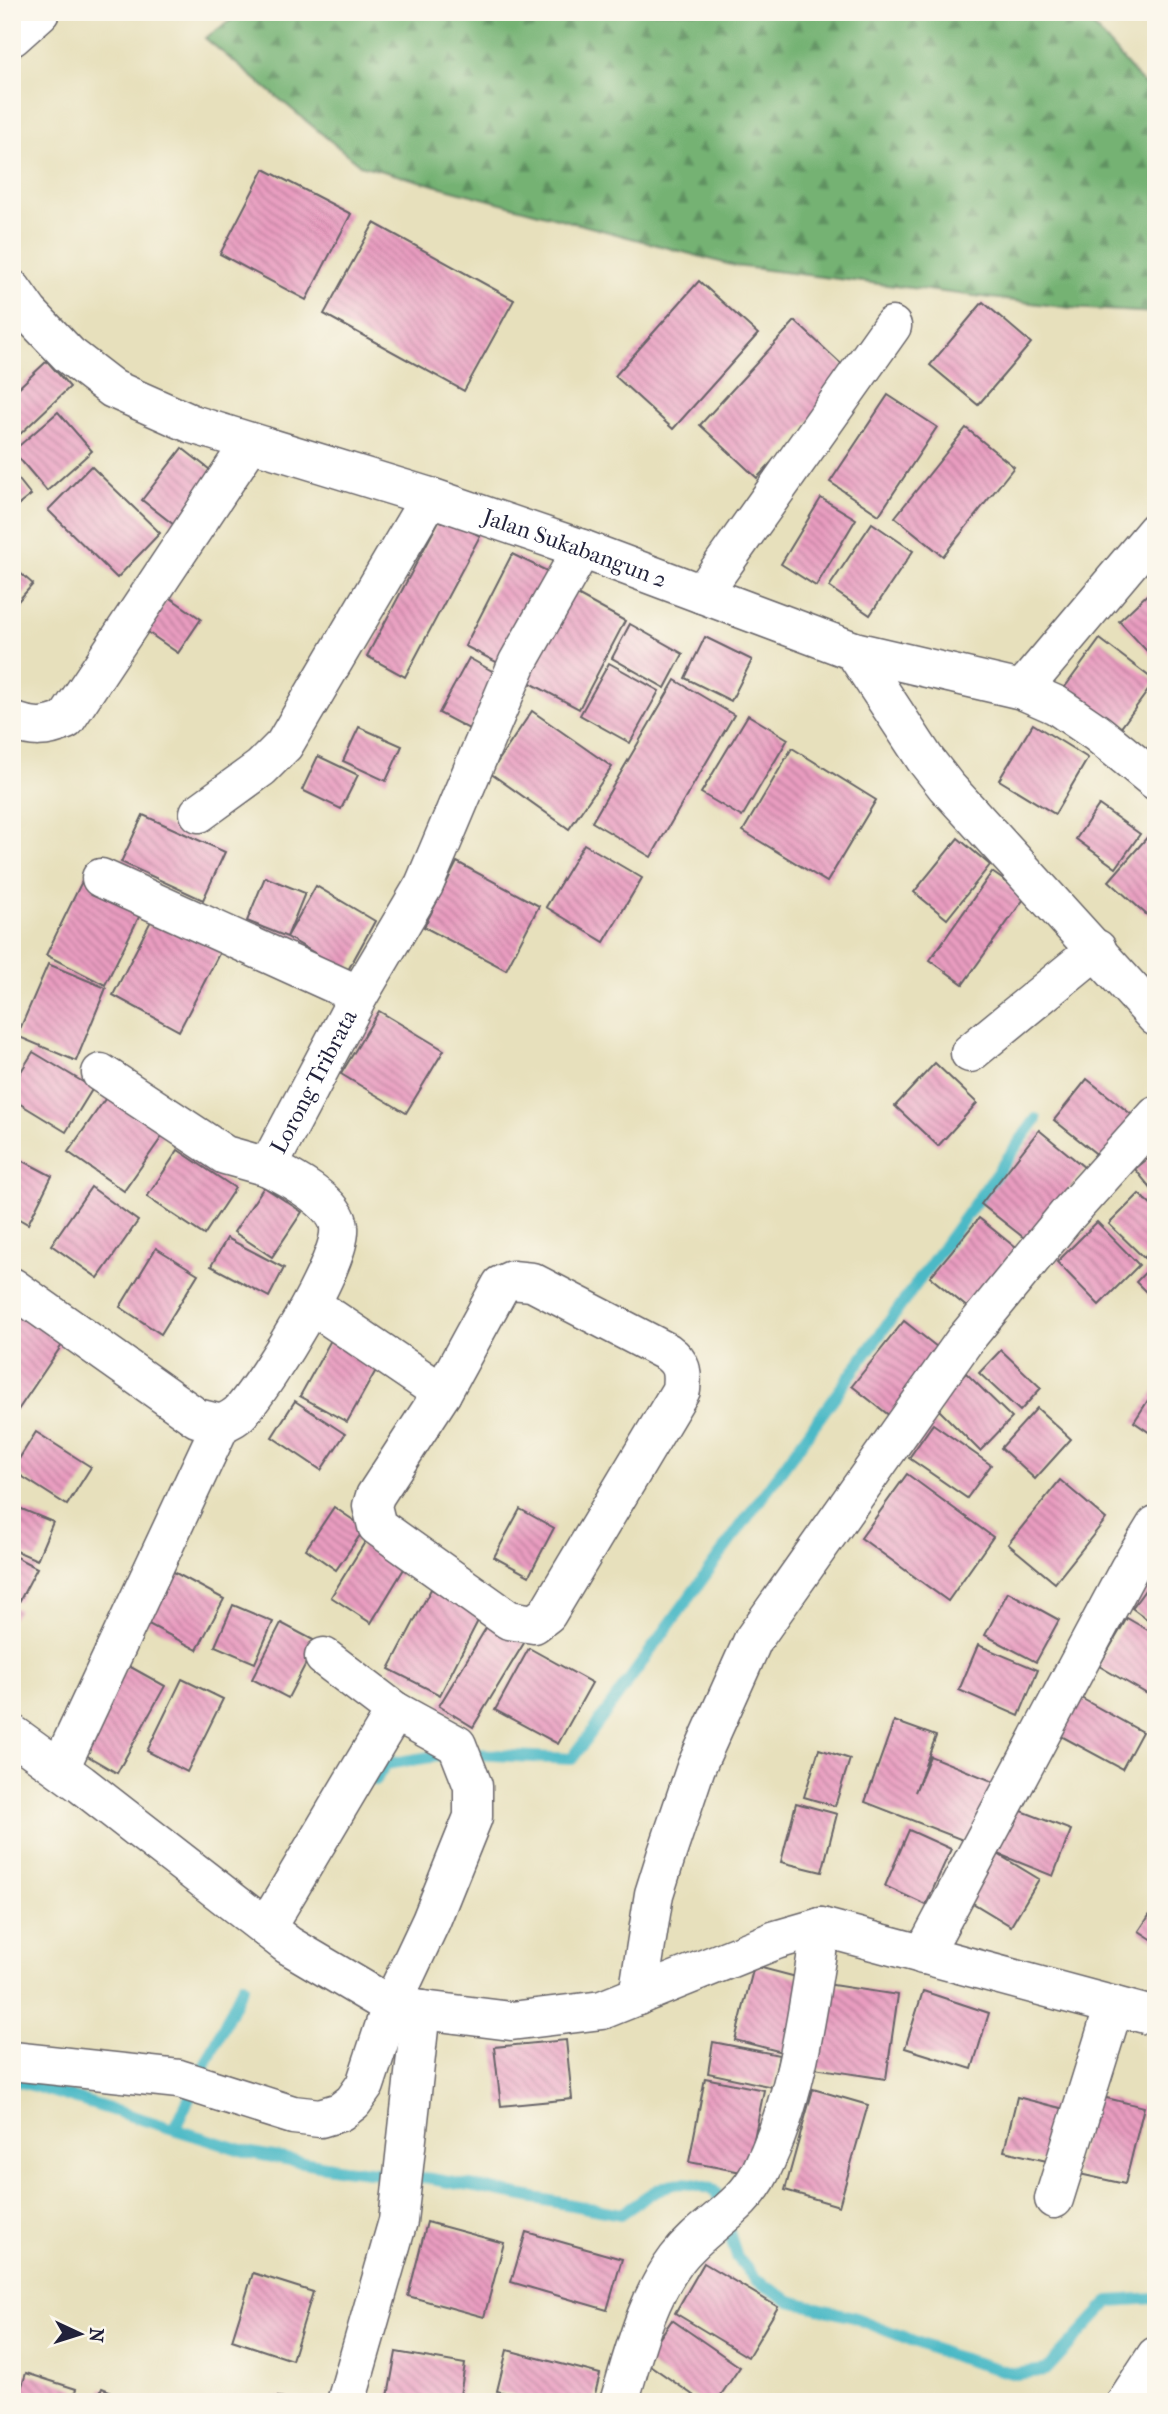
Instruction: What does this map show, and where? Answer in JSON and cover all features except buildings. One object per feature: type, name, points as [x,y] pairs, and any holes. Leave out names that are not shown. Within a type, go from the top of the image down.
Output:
[{"type":"street","points":[[12,37],[40,12]]},
{"type":"street","name":"Jalan Sukabangun 2","points":[[18,309],[69,355],[113,389],[192,424],[430,497],[582,549],[855,651],[1022,690],[1056,705],[1156,781]]},
{"type":"street","points":[[702,594],[892,326]]},
{"type":"street","points":[[12,721],[29,728],[48,727],[66,720],[251,442]]},
{"type":"street","points":[[199,813],[261,768],[285,745],[430,497]]},
{"type":"street","points":[[1022,690],[1156,531]]},
{"type":"street","name":"Lorong Tribrata","points":[[221,1424],[243,1410],[312,1305],[338,1240],[340,1226],[335,1215],[302,1184],[268,1167],[359,995],[424,886],[518,662],[582,549]]},
{"type":"street","points":[[855,651],[925,760],[1156,1017]]},
{"type":"street","points":[[101,877],[359,995]]},
{"type":"street","points":[[970,1054],[1097,949]]},
{"type":"street","points":[[101,1073],[225,1155],[268,1167]]},
{"type":"street","points":[[638,1996],[658,1882],[696,1767],[753,1640],[964,1341],[1068,1214],[1156,1116]]},
{"type":"street","points":[[512,1280],[532,1282],[667,1352],[679,1362],[681,1390],[547,1614],[534,1624],[509,1619],[377,1526],[373,1517],[375,1496],[442,1393],[500,1285],[512,1280]]},
{"type":"street","points":[[12,1287],[197,1418],[221,1424],[60,1768]]},
{"type":"street","points":[[312,1305],[442,1393]]},
{"type":"street","points":[[923,1955],[1129,1569],[1156,1525]]},
{"type":"street","points":[[12,2061],[179,2079],[216,2088],[266,2109],[293,2115],[320,2118],[340,2112],[353,2102],[365,2085],[406,2008],[431,1921],[473,1817],[472,1786],[461,1754],[395,1711],[324,1657]]},
{"type":"street","points":[[266,1928],[395,1711]]},
{"type":"street","points":[[12,1734],[60,1768],[288,1945],[406,2008],[510,2021],[602,2010],[776,1940],[821,1927],[1156,2017]]},
{"type":"street","points":[[619,2402],[641,2328],[660,2286],[677,2259],[722,2218],[761,2171],[789,2089],[821,1927]]},
{"type":"street","points":[[1055,2199],[1114,2006]]},
{"type":"street","points":[[346,2402],[395,2234],[406,2168],[406,2008]]},
{"type":"street","points":[[1126,2402],[1156,2356]]},
{"type":"green space","points":[[243,12],[1081,12],[1156,98],[1156,313],[1071,308],[735,266],[360,165],[205,38]]},
{"type":"waterway","points":[[375,1780],[386,1764],[456,1753],[572,1759],[1036,1119]]},
{"type":"waterway","points":[[175,2128],[243,1986]]},
{"type":"waterway","points":[[12,2079],[251,2153],[343,2169],[432,2179],[621,2214],[666,2186],[688,2183],[701,2186],[716,2191],[737,2257],[756,2280],[790,2301],[853,2317],[949,2355],[1015,2374],[1046,2370],[1110,2301],[1156,2298]]}]
